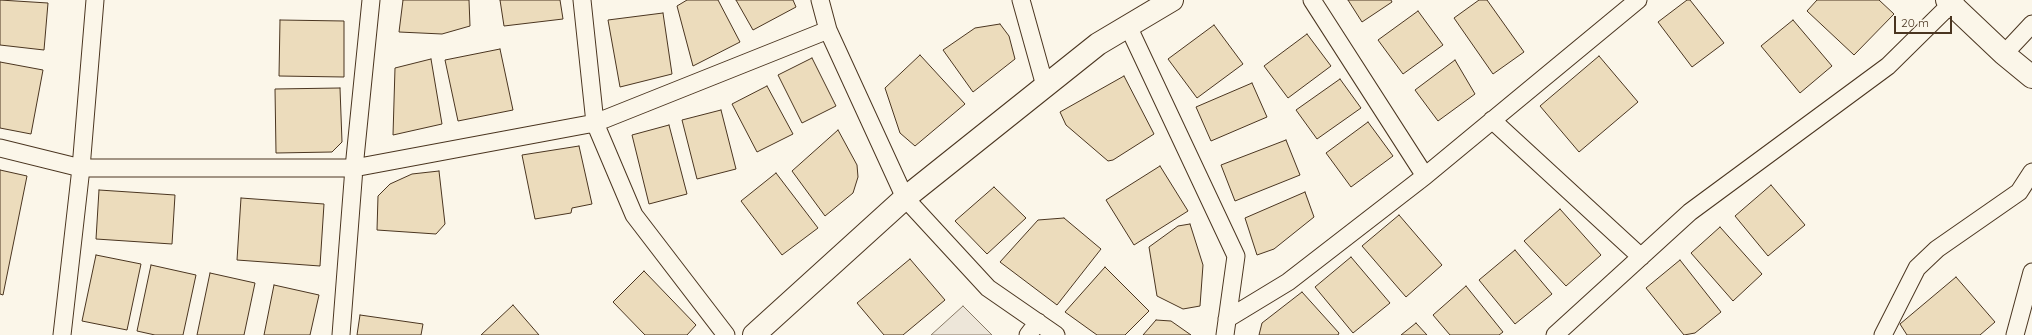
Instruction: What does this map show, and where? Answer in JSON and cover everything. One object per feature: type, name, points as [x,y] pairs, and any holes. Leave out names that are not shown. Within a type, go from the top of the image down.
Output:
[{"type":"street","points":[[62,335],[81,168],[95,0]]},
{"type":"street","points":[[341,335],[354,168],[371,0]]},
{"type":"street","points":[[582,0],[595,123],[634,215],[726,335]]},
{"type":"street","points":[[820,0],[828,30],[905,198],[988,288],[1033,328],[1056,335]]},
{"type":"street","points":[[1021,0],[1045,86]]},
{"type":"street","points":[[754,335],[905,198],[1098,44],[1172,0]]},
{"type":"street","points":[[1312,0],[1425,176]]},
{"type":"street","points":[[1226,327],[1288,282],[1425,176],[1638,0]]},
{"type":"street","points":[[1555,335],[1690,212],[1888,66],[1951,1],[2004,54],[2032,77]]},
{"type":"street","points":[[2004,54],[2032,24]]},
{"type":"street","points":[[1128,26],[1236,256],[1226,327]]},
{"type":"street","points":[[0,148],[81,168],[354,168],[595,123],[828,30]]},
{"type":"street","points":[[1492,120],[1641,258]]},
{"type":"street","points":[[1883,335],[1917,268],[1937,250],[2019,192],[2032,172]]},
{"type":"street","points":[[2015,335],[2031,281]]},
{"type":"shaded area","points":[[963,306],[992,335],[931,335]]},
{"type":"building","points":[[0,0],[48,3],[44,50],[0,45]]},
{"type":"building","points":[[403,0],[469,0],[470,26],[442,34],[399,32]]},
{"type":"building","points":[[500,0],[560,0],[563,19],[504,26]]},
{"type":"building","points":[[687,0],[718,0],[740,42],[693,66],[677,6]]},
{"type":"building","points":[[736,0],[793,0],[796,7],[753,30]]},
{"type":"building","points":[[1348,0],[1391,0],[1392,2],[1362,22]]},
{"type":"building","points":[[1479,0],[1487,0],[1524,52],[1493,74],[1454,18]]},
{"type":"building","points":[[1687,0],[1690,0],[1724,43],[1692,67],[1658,22]]},
{"type":"building","points":[[1817,0],[1879,0],[1894,14],[1854,55],[1807,11]]},
{"type":"building","points":[[1418,11],[1443,45],[1403,74],[1378,40]]},
{"type":"building","points":[[663,13],[672,74],[620,87],[608,20]]},
{"type":"building","points":[[280,20],[344,21],[344,77],[279,76]]},
{"type":"building","points":[[1793,20],[1832,66],[1800,93],[1761,46]]},
{"type":"building","points":[[1000,24],[1009,36],[1015,59],[973,92],[943,50],[975,28]]},
{"type":"building","points":[[1214,25],[1243,64],[1197,98],[1168,59]]},
{"type":"building","points":[[1307,34],[1331,66],[1288,98],[1264,66]]},
{"type":"building","points":[[500,49],[513,110],[458,121],[445,60]]},
{"type":"building","points":[[920,55],[965,104],[915,146],[900,133],[885,88]]},
{"type":"building","points":[[1599,56],[1638,102],[1579,152],[1540,106]]},
{"type":"building","points":[[812,58],[836,106],[802,123],[778,75]]},
{"type":"building","points":[[431,59],[442,124],[393,135],[395,68]]},
{"type":"building","points":[[1455,60],[1475,94],[1438,121],[1415,90]]},
{"type":"building","points":[[0,62],[43,70],[31,134],[0,128]]},
{"type":"building","points":[[1124,76],[1154,134],[1113,160],[1108,161],[1066,125],[1060,112]]},
{"type":"building","points":[[1340,79],[1361,108],[1317,139],[1296,110]]},
{"type":"building","points":[[1252,83],[1267,117],[1211,141],[1196,107]]},
{"type":"building","points":[[767,86],[793,134],[757,152],[732,104]]},
{"type":"building","points":[[340,88],[342,142],[332,152],[276,153],[275,89]]},
{"type":"building","points":[[721,110],[736,169],[697,179],[682,120]]},
{"type":"building","points":[[1368,122],[1393,156],[1351,187],[1326,153]]},
{"type":"building","points":[[669,125],[687,194],[649,204],[632,135]]},
{"type":"building","points":[[838,130],[857,165],[858,177],[853,193],[825,216],[792,171]]},
{"type":"building","points":[[1286,140],[1300,175],[1235,201],[1221,165]]},
{"type":"building","points":[[579,146],[592,204],[572,208],[571,213],[535,219],[522,155]]},
{"type":"building","points":[[1160,166],[1188,211],[1134,245],[1106,200]]},
{"type":"building","points":[[0,170],[27,176],[3,295],[0,294]]},
{"type":"building","points":[[439,171],[445,224],[436,234],[377,230],[378,196],[390,184],[412,174]]},
{"type":"building","points":[[776,173],[818,228],[782,255],[741,201]]},
{"type":"building","points":[[1771,185],[1805,225],[1768,256],[1735,216]]},
{"type":"building","points":[[994,187],[1026,218],[987,254],[955,221]]},
{"type":"building","points":[[99,190],[175,195],[172,244],[96,239]]},
{"type":"building","points":[[1305,192],[1314,217],[1274,249],[1257,255],[1245,218]]},
{"type":"building","points":[[241,198],[324,204],[320,266],[237,260]]},
{"type":"building","points":[[1560,209],[1601,255],[1566,286],[1524,241]]},
{"type":"building","points":[[1399,215],[1442,265],[1406,297],[1362,246]]},
{"type":"building","points":[[1064,218],[1101,249],[1057,305],[1000,262],[1038,220]]},
{"type":"building","points":[[1190,224],[1203,265],[1200,306],[1183,309],[1157,296],[1149,247],[1178,226]]},
{"type":"building","points":[[1720,227],[1762,274],[1733,301],[1691,253]]},
{"type":"building","points":[[1515,250],[1552,294],[1515,324],[1479,280]]},
{"type":"building","points":[[96,255],[141,264],[127,330],[82,321]]},
{"type":"building","points":[[1351,257],[1390,303],[1353,333],[1315,287]]},
{"type":"building","points":[[910,259],[945,300],[903,335],[884,335],[857,303]]},
{"type":"building","points":[[1680,260],[1721,312],[1695,333],[1684,335],[1646,288]]},
{"type":"building","points":[[151,265],[196,275],[183,335],[155,335],[137,331]]},
{"type":"building","points":[[1105,267],[1149,311],[1125,335],[1097,335],[1065,312]]},
{"type":"building","points":[[644,271],[696,325],[687,335],[645,335],[613,302]]},
{"type":"building","points":[[210,273],[255,283],[244,335],[197,335]]},
{"type":"building","points":[[1956,277],[1995,322],[1980,335],[1907,335],[1900,324]]},
{"type":"building","points":[[274,285],[319,295],[310,335],[264,335]]},
{"type":"building","points":[[1466,286],[1503,332],[1499,335],[1450,335],[1433,315]]},
{"type":"building","points":[[1302,292],[1339,333],[1338,335],[1259,335],[1262,323]]},
{"type":"building","points":[[513,305],[539,335],[481,335]]},
{"type":"building","points":[[360,315],[423,324],[421,335],[357,335]]},
{"type":"building","points":[[1156,320],[1171,321],[1191,335],[1143,335]]},
{"type":"building","points":[[1416,323],[1427,335],[1401,335]]}]
